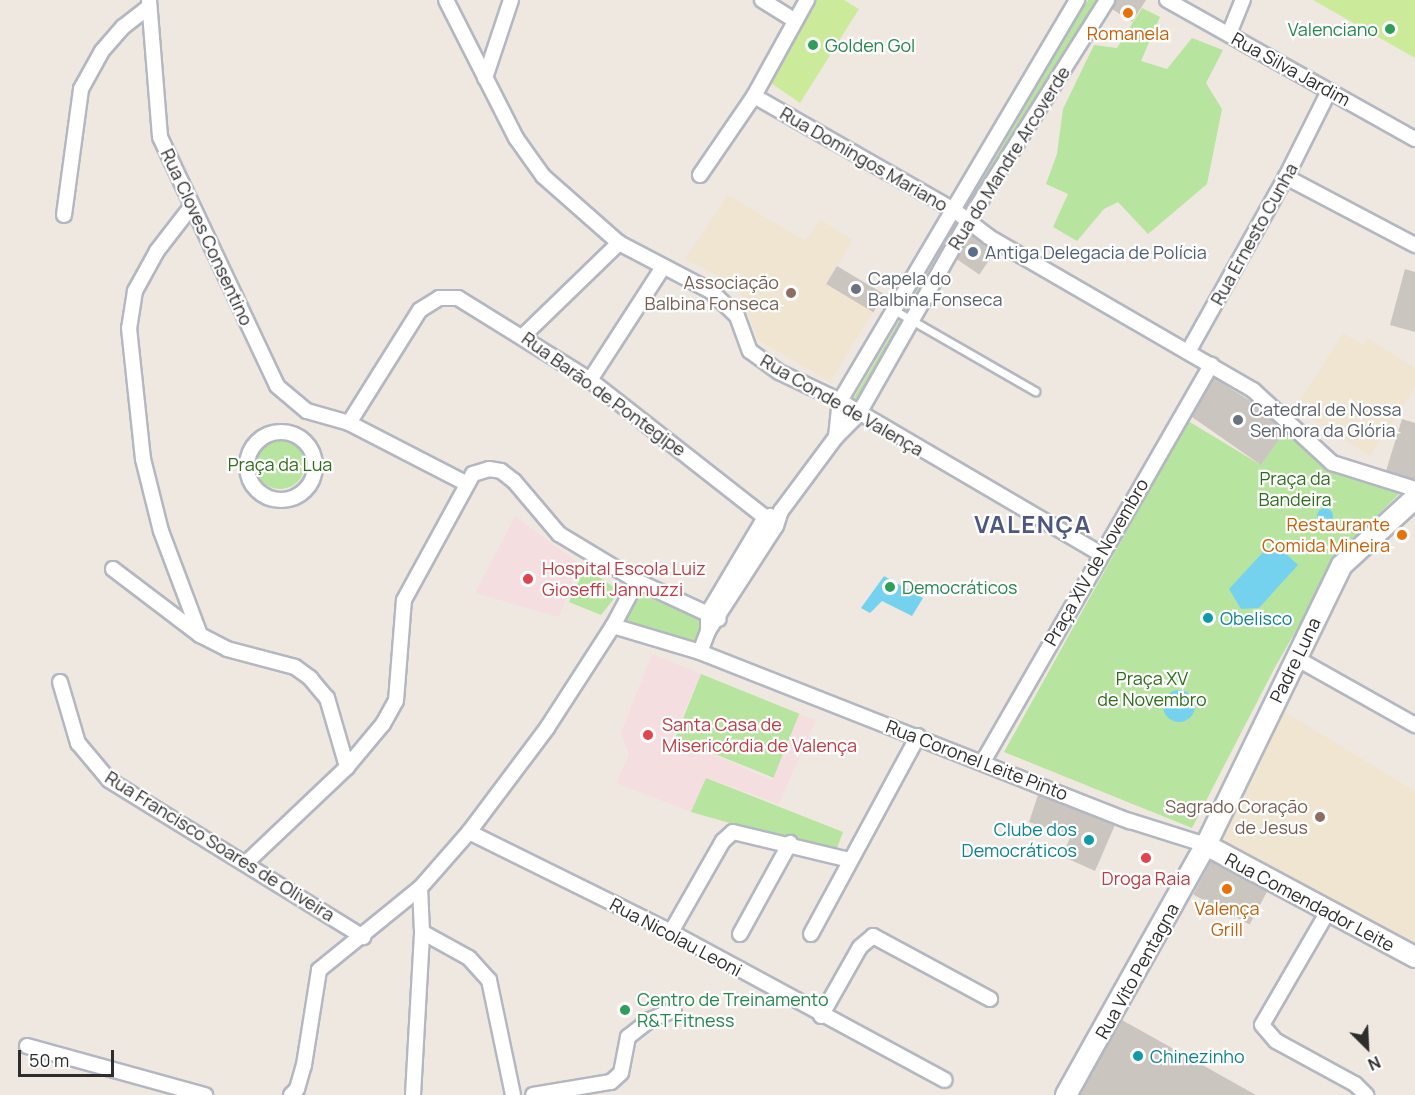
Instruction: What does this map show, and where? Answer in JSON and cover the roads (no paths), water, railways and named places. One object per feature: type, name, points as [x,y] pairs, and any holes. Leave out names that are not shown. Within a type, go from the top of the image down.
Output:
[{"type":"street","name":"Rua Conde de Valença","points":[[446,0],[516,138],[543,176],[619,243],[711,291],[726,303],[757,358],[840,401],[858,415],[1101,554]]},
{"type":"street","points":[[485,78],[511,0]]},
{"type":"street","points":[[762,0],[795,21]]},
{"type":"street","points":[[700,175],[754,96],[807,0]]},
{"type":"street","name":"Rua do Mandre Arcoverde","points":[[836,437],[840,401],[1077,0]]},
{"type":"street","name":"Rua do Mandre Arcoverde","points":[[714,616],[776,526],[781,511],[836,437],[858,415],[968,221],[1107,0]]},
{"type":"street","name":"Rua Silva Jardim","points":[[1167,0],[1415,139]]},
{"type":"street","points":[[1228,34],[1243,0]]},
{"type":"street","points":[[64,215],[81,89],[102,51],[149,3]]},
{"type":"street","name":"Rua Cloves Consentino","points":[[149,3],[160,137],[277,386],[307,411],[349,423],[465,483]]},
{"type":"street","name":"Rua Ernesto Cunha","points":[[1188,352],[1286,177],[1329,91]]},
{"type":"street","name":"Rua Domingos Mariano","points":[[754,96],[954,210],[968,221],[1188,352]]},
{"type":"street","points":[[1286,177],[1415,245]]},
{"type":"street","points":[[191,207],[157,251],[135,291],[129,328],[143,459],[161,531],[200,635]]},
{"type":"street","points":[[523,336],[619,243]]},
{"type":"street","points":[[590,380],[663,267]]},
{"type":"street","name":"Rua Barão de Pontegipe","points":[[349,423],[420,310],[439,298],[458,298],[523,336],[590,380],[684,450],[764,519],[776,526]]},
{"type":"street","points":[[1188,352],[1276,407],[1332,463],[1415,489]]},
{"type":"street","name":"Praça XIV de Novembro","points":[[984,760],[1211,365]]},
{"type":"street","points":[[290,432],[309,444],[314,454],[315,476],[301,494],[291,499],[268,498],[258,492],[247,472],[250,450],[267,434],[290,432],[307,411]]},
{"type":"street","points":[[246,863],[347,767],[383,724],[396,701],[404,600],[465,483],[480,471],[501,471],[514,481],[559,534],[636,580],[714,616]]},
{"type":"street","name":"Padre Luna","points":[[1206,845],[1342,565],[1415,498]]},
{"type":"street","name":"Rua do Mandre Arcoverde","points":[[700,652],[714,616],[764,519],[781,511]]},
{"type":"street","points":[[113,569],[200,635],[227,649],[296,667],[310,678],[327,698],[347,767]]},
{"type":"street","points":[[291,1095],[297,1089],[304,1065],[319,970],[363,937],[420,888],[469,832],[547,728],[613,626],[636,580]]},
{"type":"street","name":"Rua Coronel Leite Pinto","points":[[613,626],[700,652],[984,760],[1130,821],[1206,845]]},
{"type":"street","points":[[1296,658],[1415,726]]},
{"type":"street","name":"Rua Francisco Soares de Oliveira","points":[[60,682],[78,743],[109,780],[363,937]]},
{"type":"street","points":[[811,934],[918,736]]},
{"type":"street","name":"Rua Nicolau Leoni","points":[[469,832],[671,932],[821,1016],[945,1080]]},
{"type":"street","points":[[671,932],[723,841],[733,832],[743,832],[790,843],[850,860]]},
{"type":"street","points":[[740,934],[790,843]]},
{"type":"street","name":"Rua Comendador Leite","points":[[1206,845],[1327,913],[1415,957]]},
{"type":"street","name":"Rua Vito Pentagna","points":[[1066,1095],[1206,845]]},
{"type":"street","points":[[413,1095],[422,932],[420,888]]},
{"type":"street","points":[[1327,913],[1264,1019],[1265,1031],[1276,1041],[1355,1084],[1366,1095]]},
{"type":"street","points":[[422,932],[469,958],[489,980],[513,1095]]},
{"type":"street","points":[[821,1016],[860,947],[873,936],[990,999]]},
{"type":"street","points":[[534,1095],[611,1082],[621,1073],[628,1037],[650,1020],[674,1010]]},
{"type":"street","points":[[27,1046],[204,1095]]},
{"type":"lane","points":[[894,310],[1035,391]]},
{"type":"water","points":[[1325,508],[1331,510],[1333,516],[1331,522],[1325,524],[1319,522],[1317,516],[1319,510]]},
{"type":"water","points":[[1281,549],[1298,565],[1259,608],[1241,609],[1229,589],[1265,550]]},
{"type":"water","name":"Democráticos","points":[[884,576],[923,598],[912,616],[882,601],[870,613],[861,608]]},
{"type":"water","points":[[1179,690],[1191,694],[1195,706],[1191,718],[1179,722],[1167,718],[1163,706],[1167,694]]},
{"type":"place","name":"Romanela","points":[[1128,13]]},
{"type":"place","name":"Valenciano","points":[[1390,29]]},
{"type":"place","name":"Golden Gol","points":[[813,45]]},
{"type":"place","name":"Antiga Delegacia de Polícia","points":[[973,252]]},
{"type":"place","name":"Capela do Balbina Fonseca","points":[[856,289]]},
{"type":"place","name":"Associação Balbina Fonseca","points":[[791,293]]},
{"type":"place","name":"Catedral de Nossa Senhora da Glória","points":[[1238,420]]},
{"type":"place","name":"Restaurante Comida Mineira","points":[[1402,535]]},
{"type":"place","name":"Hospital Escola Luiz Gioseffi Jannuzzi","points":[[528,579]]},
{"type":"place","name":"Democráticos","points":[[890,587]]},
{"type":"place","name":"Obelisco","points":[[1208,618]]},
{"type":"place","name":"Santa Casa de Misericórdia de Valença","points":[[648,735]]},
{"type":"place","name":"Sagrado Coração de Jesus","points":[[1320,817]]},
{"type":"place","name":"Clube dos Democráticos","points":[[1089,840]]},
{"type":"place","name":"Droga Raia","points":[[1146,858]]},
{"type":"place","name":"Valença Grill","points":[[1227,889]]},
{"type":"place","name":"Centro de Treinamento R&T Fitness","points":[[625,1010]]},
{"type":"place","name":"Chinezinho","points":[[1138,1056]]},
{"type":"district","name":"VALENÇA","points":[[1033,524]]},
{"type":"park label","name":"Praça da Lua","points":[[280,464]]},
{"type":"park label","name":"Praça da Bandeira","points":[[1295,489]]},
{"type":"park label","name":"Praça XV de Novembro","points":[[1152,689]]}]
